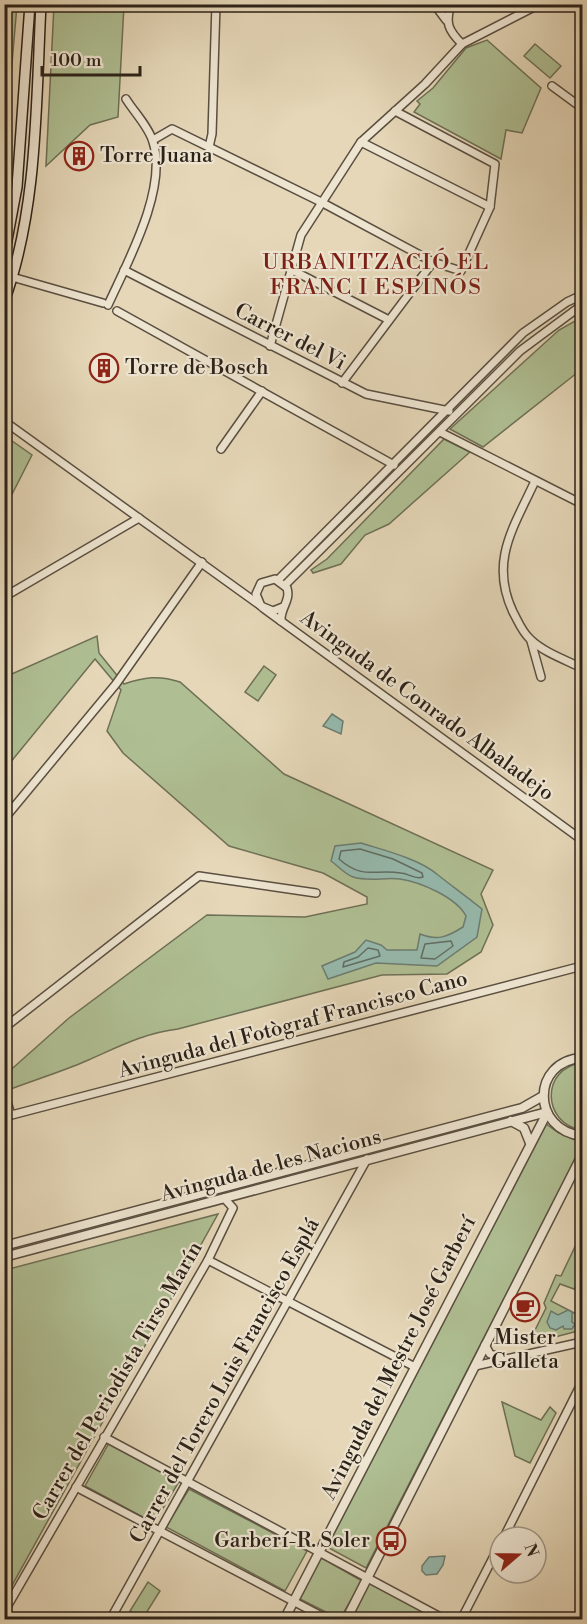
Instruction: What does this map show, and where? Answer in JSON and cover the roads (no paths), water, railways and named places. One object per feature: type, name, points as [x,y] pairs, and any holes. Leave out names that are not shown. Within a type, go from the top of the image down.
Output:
[{"type":"main road","points":[[4,256],[17,187],[30,4]]},
{"type":"main road","points":[[4,302],[12,277],[30,174],[41,4]]},
{"type":"street","points":[[209,147],[212,134],[216,4]]},
{"type":"street","points":[[434,4],[446,20],[449,29],[462,44]]},
{"type":"street","points":[[446,20],[451,4]]},
{"type":"street","points":[[270,346],[301,235],[361,142],[425,84],[462,44],[540,4]]},
{"type":"street","points":[[552,86],[582,108]]},
{"type":"street","points":[[12,277],[105,304],[124,270],[147,213],[158,163],[153,140],[126,99]]},
{"type":"street","points":[[153,140],[172,129],[321,202],[432,262],[461,271],[490,207],[495,164],[395,111]]},
{"type":"street","points":[[361,142],[490,207]]},
{"type":"street","points":[[342,382],[432,262]]},
{"type":"street","points":[[290,269],[389,320]]},
{"type":"street","name":"Carrer del Vi","points":[[124,270],[366,394],[448,411]]},
{"type":"street","points":[[282,582],[523,333],[567,302],[582,295]]},
{"type":"street","points":[[282,582],[441,432],[520,351],[582,305]]},
{"type":"street","points":[[117,311],[394,465]]},
{"type":"street","points":[[221,449],[262,392]]},
{"type":"street","name":"Avinguda de Conrado Albaladejo","points":[[4,421],[202,562],[582,840]]},
{"type":"street","points":[[441,432],[582,504]]},
{"type":"street","points":[[535,481],[504,550],[502,578],[508,602],[522,631],[531,641],[582,668]]},
{"type":"street","points":[[4,597],[139,518]]},
{"type":"street","points":[[4,819],[116,684],[202,562]]},
{"type":"street","points":[[245,594],[257,590],[267,579],[282,582]]},
{"type":"street","points":[[257,590],[256,598],[262,607],[273,611],[284,607],[288,597],[282,582]]},
{"type":"street","name":"Avinguda de Conrado Albaladejo","points":[[281,621],[284,607]]},
{"type":"street","points":[[531,641],[541,677]]},
{"type":"street","points":[[4,1028],[200,876],[316,893]]},
{"type":"street","name":"Avinguda del Fotògraf Francisco Cano","points":[[4,1092],[8,1116],[580,967]]},
{"type":"street","points":[[582,1056],[558,1066],[546,1083],[543,1096],[547,1112],[558,1127],[569,1134],[582,1136]]},
{"type":"street","name":"Avinguda de les Nacions","points":[[4,1245],[522,1108],[543,1096]]},
{"type":"street","name":"Avinguda de les Nacions","points":[[4,1257],[547,1112]]},
{"type":"street","name":"Avinguda del Mestre José Garberí","points":[[284,1620],[547,1112]]},
{"type":"street","points":[[510,1121],[524,1128],[530,1143]]},
{"type":"street","points":[[346,1620],[582,1155]]},
{"type":"street","name":"Carrer del Torero Luis Francisco Esplá","points":[[110,1620],[367,1159]]},
{"type":"street","name":"Carrer del Periodista Tirso Marín","points":[[4,1612],[208,1260],[233,1208],[224,1198]]},
{"type":"street","points":[[208,1260],[415,1367]]},
{"type":"street","points":[[475,1366],[582,1342]]},
{"type":"street","points":[[485,1345],[490,1354],[504,1358]]},
{"type":"street","points":[[510,1525],[582,1382]]},
{"type":"street","points":[[104,1437],[446,1620]]},
{"type":"street","points":[[76,1487],[329,1620]]},
{"type":"street","points":[[461,1620],[488,1567]]},
{"type":"water","points":[[332,714],[343,721],[341,734],[323,726]]},
{"type":"water","points":[[361,843],[421,864],[482,909],[477,937],[437,966],[376,963],[328,979],[322,966],[355,952],[366,940],[381,945],[387,950],[417,950],[420,934],[432,937],[447,935],[463,927],[466,916],[446,897],[427,887],[400,879],[353,877],[331,861],[335,846]]},
{"type":"water","points":[[568,1310],[572,1312],[572,1322],[575,1324],[572,1329],[564,1329],[563,1326],[556,1330],[550,1328],[547,1322],[551,1311],[558,1315]]},
{"type":"water","points":[[445,1556],[443,1565],[437,1574],[426,1575],[422,1571],[422,1566],[429,1557]]},
{"type":"place","name":"Torre Juana","points":[[79,156]]},
{"type":"place","name":"Torre de Bosch","points":[[104,368]]},
{"type":"place","name":"Mister Galleta","points":[[525,1307]]},
{"type":"place","name":"Garberí-R. Soler","points":[[391,1541]]},
{"type":"district","name":"URBANITZACIÓ EL FRANC I ESPINÓS","points":[[376,274]]}]
